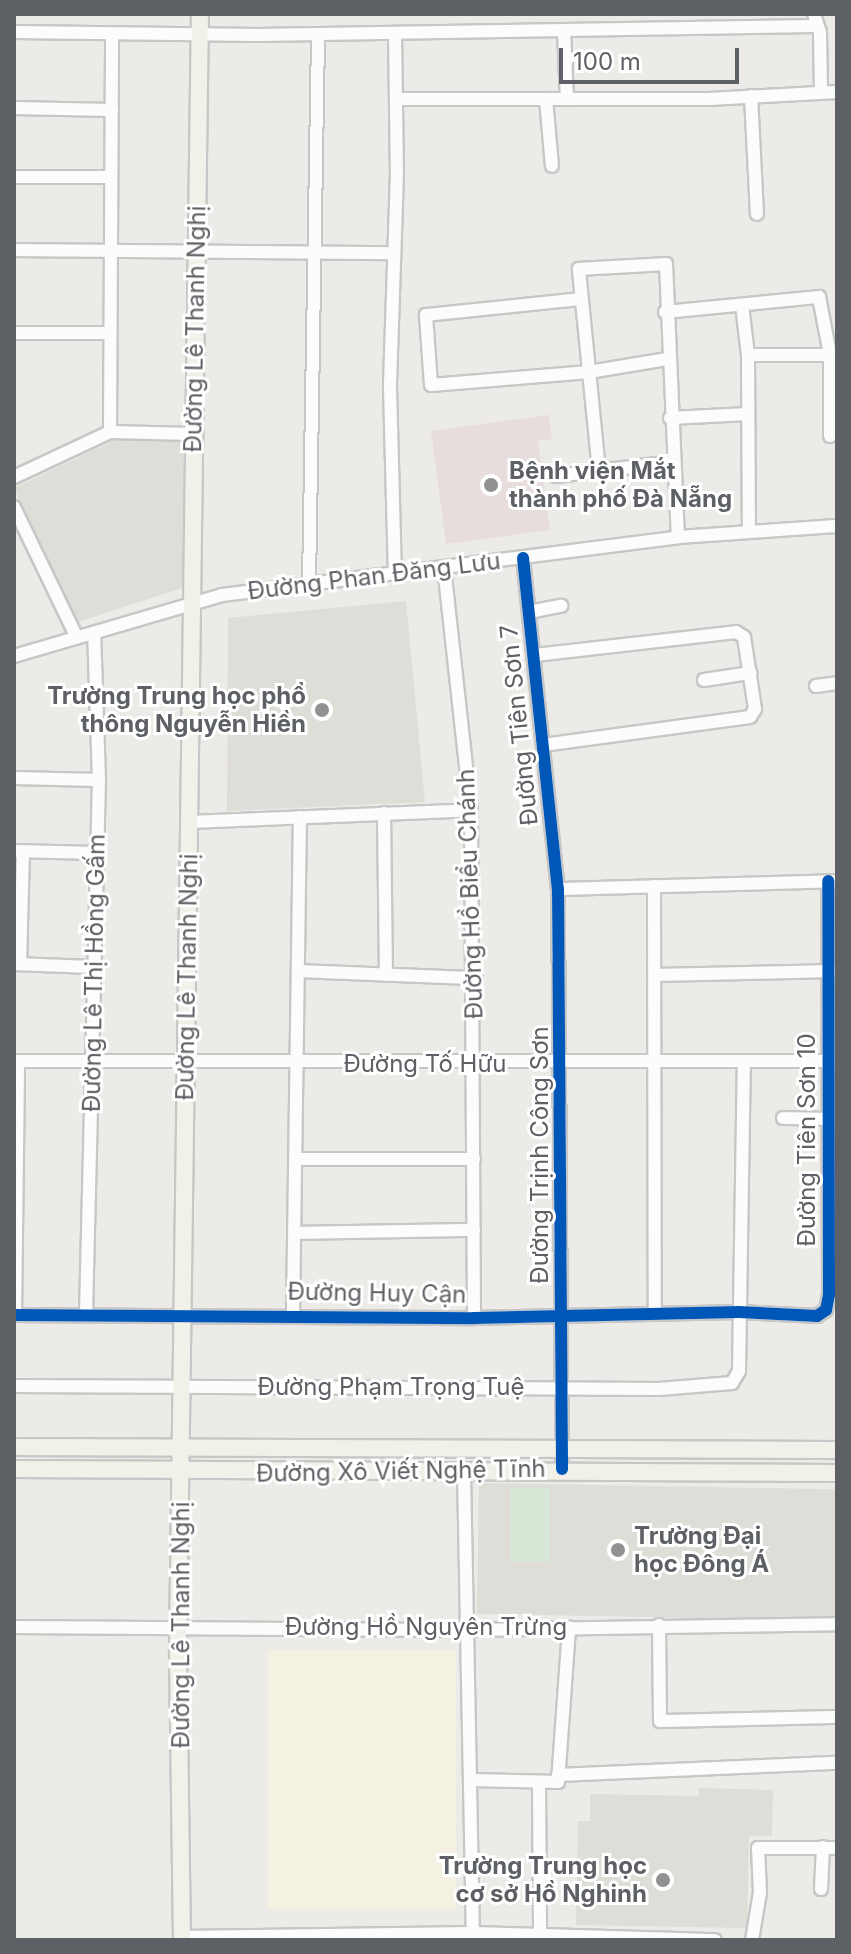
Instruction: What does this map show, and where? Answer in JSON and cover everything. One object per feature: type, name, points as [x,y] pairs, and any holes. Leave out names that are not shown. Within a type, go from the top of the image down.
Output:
[{"type":"main road","name":"Đường Lê Thanh Nghị","points":[[182,1939],[178,1627],[183,1448],[200,14]]},
{"type":"main road","name":"Đường Xô Viết Nghệ Tĩnh","points":[[14,1447],[562,1445],[837,1450]]},
{"type":"main road","name":"Đường Xô Viết Nghệ Tĩnh","points":[[14,1469],[182,1473],[562,1469],[837,1473]]},
{"type":"street","points":[[14,32],[395,34],[564,31],[814,20],[820,32],[821,91]]},
{"type":"street","points":[[564,31],[567,99]]},
{"type":"street","points":[[110,432],[112,34]]},
{"type":"street","points":[[309,585],[317,251],[318,34]]},
{"type":"street","points":[[395,34],[397,99],[390,387],[395,574]]},
{"type":"street","points":[[397,99],[567,99],[837,92]]},
{"type":"street","points":[[751,96],[757,214]]},
{"type":"street","points":[[546,99],[552,166]]},
{"type":"street","points":[[14,108],[112,110]]},
{"type":"street","points":[[14,177],[111,177]]},
{"type":"street","points":[[14,250],[393,253]]},
{"type":"street","points":[[599,471],[579,269],[666,264],[667,359],[678,537]]},
{"type":"street","points":[[665,312],[819,297],[834,355],[830,436]]},
{"type":"street","points":[[581,299],[426,315],[431,385],[589,372],[667,359]]},
{"type":"street","points":[[742,305],[748,355],[749,531]]},
{"type":"street","points":[[14,333],[110,333]]},
{"type":"street","points":[[748,355],[834,355]]},
{"type":"street","points":[[670,418],[748,414]]},
{"type":"street","points":[[14,477],[110,432],[193,434]]},
{"type":"street","points":[[556,476],[673,462]]},
{"type":"street","points":[[14,507],[77,638]]},
{"type":"street","name":"Đường Phan Đăng Lưu","points":[[14,656],[192,601],[678,537],[837,526]]},
{"type":"street","name":"Đường Tiên Sơn 7","points":[[523,558],[558,889]]},
{"type":"street","name":"Đường Hồ Biểu Chánh","points":[[444,567],[471,810],[476,978],[474,1318]]},
{"type":"street","points":[[529,612],[561,606]]},
{"type":"street","points":[[535,655],[736,632],[744,637],[755,709],[750,717],[543,745]]},
{"type":"street","name":"Đường Lê Thị Hồng Gấm","points":[[86,1314],[93,1061],[92,967],[99,780],[94,633]]},
{"type":"street","points":[[704,680],[750,673]]},
{"type":"street","points":[[816,686],[837,683]]},
{"type":"street","points":[[14,778],[99,780]]},
{"type":"street","points":[[190,822],[471,810]]},
{"type":"street","points":[[384,813],[386,975]]},
{"type":"street","points":[[293,1313],[299,1159],[300,817]]},
{"type":"street","points":[[92,967],[17,964],[18,851],[96,853]]},
{"type":"street","points":[[558,889],[832,881]]},
{"type":"street","name":"Đường Tiên Sơn 10","points":[[739,1312],[817,1316],[826,1310],[834,1201],[830,1119],[834,1061],[832,881]]},
{"type":"street","points":[[654,886],[655,1314]]},
{"type":"street","name":"Đường Trịnh Công Sơn","points":[[558,889],[562,1064],[562,1469]]},
{"type":"street","points":[[298,971],[476,978]]},
{"type":"street","points":[[655,975],[833,971]]},
{"type":"street","points":[[14,1315],[16,1061]]},
{"type":"street","name":"Đường Tố Hữu","points":[[16,1061],[475,1064],[834,1061]]},
{"type":"street","name":"Đường Phạm Trọng Tuệ","points":[[14,1386],[562,1388],[732,1383],[739,1371],[744,1061]]},
{"type":"street","points":[[783,1118],[830,1119]]},
{"type":"street","points":[[299,1159],[474,1159]]},
{"type":"street","points":[[297,1233],[474,1230]]},
{"type":"street","name":"Đường Huy Cận","points":[[14,1315],[293,1313],[474,1318],[739,1312]]},
{"type":"street","points":[[464,1471],[473,1936]]},
{"type":"street","name":"Đường Hồ Nguyên Trừng","points":[[14,1627],[468,1630],[837,1624]]},
{"type":"street","points":[[659,1625],[660,1721],[837,1717]]},
{"type":"street","points":[[472,1780],[539,1784],[558,1782],[569,1627]]},
{"type":"street","points":[[558,1775],[837,1763]]},
{"type":"street","points":[[539,1784],[540,1934]]},
{"type":"street","points":[[752,1940],[760,1892],[758,1848],[830,1848],[821,1889]]},
{"type":"street","points":[[182,1939],[540,1934],[715,1940]]},
{"type":"shaded area","name":"Bệnh viện Mắt thành phố Đà Nẵng","points":[[549,415],[552,439],[538,441],[550,530],[446,544],[431,431]]},
{"type":"shaded area","points":[[115,440],[180,440],[186,450],[185,587],[75,623],[14,488]]},
{"type":"shaded area","name":"Trường Trung học phổ thông Nguyễn Hiền","points":[[406,601],[425,802],[227,811],[228,618]]},
{"type":"shaded area","name":"Trường Đại học Đông Á","points":[[479,1483],[837,1489],[835,1620],[477,1614]]},
{"type":"shaded area","points":[[268,1650],[456,1650],[456,1909],[268,1909]]},
{"type":"shaded area","name":"Trường Trung học cơ sở Hồ Nghinh","points":[[699,1788],[773,1790],[772,1836],[749,1836],[747,1928],[576,1925],[578,1821],[590,1821],[590,1794],[699,1796]]},
{"type":"green space","points":[[510,1488],[550,1488],[550,1562],[510,1562]]},
{"type":"cycle path","points":[[523,558],[558,889],[562,1469]]},
{"type":"cycle path","points":[[14,1315],[474,1318],[739,1312],[817,1316],[826,1310],[829,1295],[828,881]]},
{"type":"place","name":"Bệnh viện Mắt thành phố Đà Nẵng","points":[[491,485]]},
{"type":"place","name":"Trường Trung học phổ thông Nguyễn Hiền","points":[[322,710]]},
{"type":"place","name":"Trường Đại học Đông Á","points":[[618,1550]]},
{"type":"place","name":"Trường Trung học cơ sở Hồ Nghinh","points":[[663,1880]]}]
